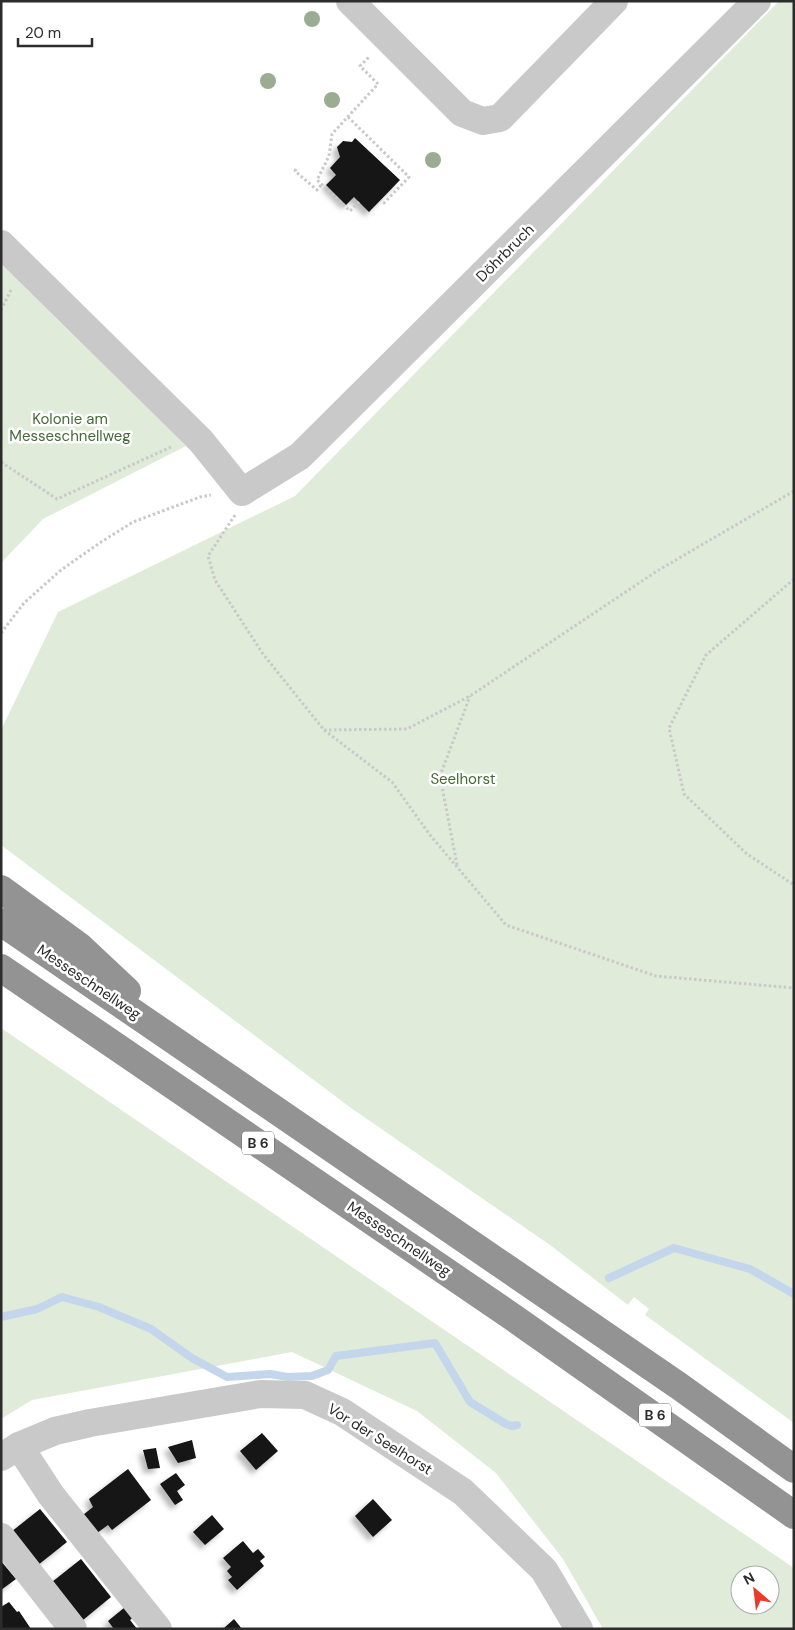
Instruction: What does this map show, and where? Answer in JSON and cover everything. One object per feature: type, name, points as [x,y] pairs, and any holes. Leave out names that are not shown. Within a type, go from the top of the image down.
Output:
[{"type":"highway","name":"B 6","points":[[1,888],[79,946],[196,1055]]},
{"type":"highway","name":"Messeschnellweg","points":[[1,922],[671,1381],[794,1468]]},
{"type":"highway","name":"Messeschnellweg","points":[[1,968],[522,1324],[794,1515]]},
{"type":"street","points":[[350,1],[462,113],[483,121],[500,118],[614,1]]},
{"type":"street","name":"Döhrbruch","points":[[242,492],[300,456],[757,1]]},
{"type":"street","points":[[1,244],[201,440],[242,492]]},
{"type":"street","name":"Vor der Seelhorst","points":[[10,1452],[55,1431],[90,1423],[260,1394],[305,1395],[342,1412],[463,1492],[544,1570],[579,1629]]},
{"type":"street","points":[[10,1452],[51,1495],[158,1629]]},
{"type":"street","points":[[1,1537],[73,1629]]},
{"type":"path","points":[[359,202],[350,211],[317,180],[329,156],[332,134],[378,84],[360,66],[387,38]]},
{"type":"path","points":[[348,117],[409,177],[384,203],[381,200]]},
{"type":"path","points":[[296,169],[295,171],[317,190],[322,184]]},
{"type":"path","points":[[1,310],[11,288],[6,285]]},
{"type":"path","points":[[1,462],[56,499],[172,447]]},
{"type":"path","points":[[324,730],[407,729],[470,696],[658,571],[794,491]]},
{"type":"path","points":[[1,633],[24,603],[61,570],[133,522],[200,497],[242,492],[236,513],[208,556],[215,580],[263,654],[324,730],[392,782],[430,835],[506,924],[656,976],[794,988]]},
{"type":"path","points":[[794,578],[706,655],[669,728],[684,794],[747,854],[794,885]]},
{"type":"path","points":[[457,865],[440,776],[470,696]]},
{"type":"green space","name":"Seelhorst","points":[[779,1],[794,1],[794,1423],[645,1315],[649,1309],[634,1297],[628,1305],[550,1245],[351,1108],[1,845],[1,730],[58,612],[295,496]]},
{"type":"green space","name":"Kolonie am Messeschnellweg","points":[[1,264],[186,446],[43,519],[1,563]]},
{"type":"green space","points":[[1,1028],[794,1568],[794,1629],[603,1629],[563,1559],[496,1473],[417,1411],[292,1352],[32,1400],[1,1419]]},
{"type":"building","points":[[355,138],[400,180],[369,212],[354,197],[346,205],[326,185],[336,175],[330,168],[340,157],[337,147],[343,141],[352,142]]},
{"type":"building","points":[[262,1433],[278,1451],[256,1470],[240,1451]]},
{"type":"building","points":[[192,1440],[196,1458],[178,1463],[168,1447]]},
{"type":"building","points":[[156,1448],[160,1468],[148,1469],[143,1450]]},
{"type":"building","points":[[128,1469],[151,1500],[112,1530],[108,1525],[97,1533],[83,1515],[93,1507],[89,1499]]},
{"type":"building","points":[[176,1473],[185,1485],[177,1491],[183,1500],[175,1505],[160,1484]]},
{"type":"building","points":[[373,1499],[392,1520],[373,1537],[355,1516]]},
{"type":"building","points":[[40,1509],[67,1542],[38,1565],[11,1532]]},
{"type":"building","points":[[212,1515],[224,1529],[205,1545],[193,1532]]},
{"type":"building","points":[[243,1541],[253,1553],[258,1549],[265,1557],[260,1561],[264,1566],[237,1590],[228,1580],[232,1577],[227,1571],[231,1567],[223,1558]]},
{"type":"building","points":[[81,1559],[111,1597],[83,1620],[52,1582]]},
{"type":"building","points":[[1,1561],[16,1579],[1,1590]]},
{"type":"building","points":[[9,1602],[17,1612],[19,1611],[31,1629],[1,1629],[1,1607]]},
{"type":"building","points":[[130,1603],[138,1613],[130,1620],[137,1629],[114,1629],[108,1621]]},
{"type":"building","points":[[234,1619],[242,1629],[223,1629]]},
{"type":"waterway","points":[[609,1278],[674,1248],[750,1269],[794,1294]]},
{"type":"waterway","points":[[1,1317],[37,1309],[62,1297],[99,1307],[151,1329],[192,1358],[227,1377],[270,1374],[288,1377],[312,1376],[328,1370],[336,1356],[435,1343],[470,1402],[506,1424],[517,1425]]}]
